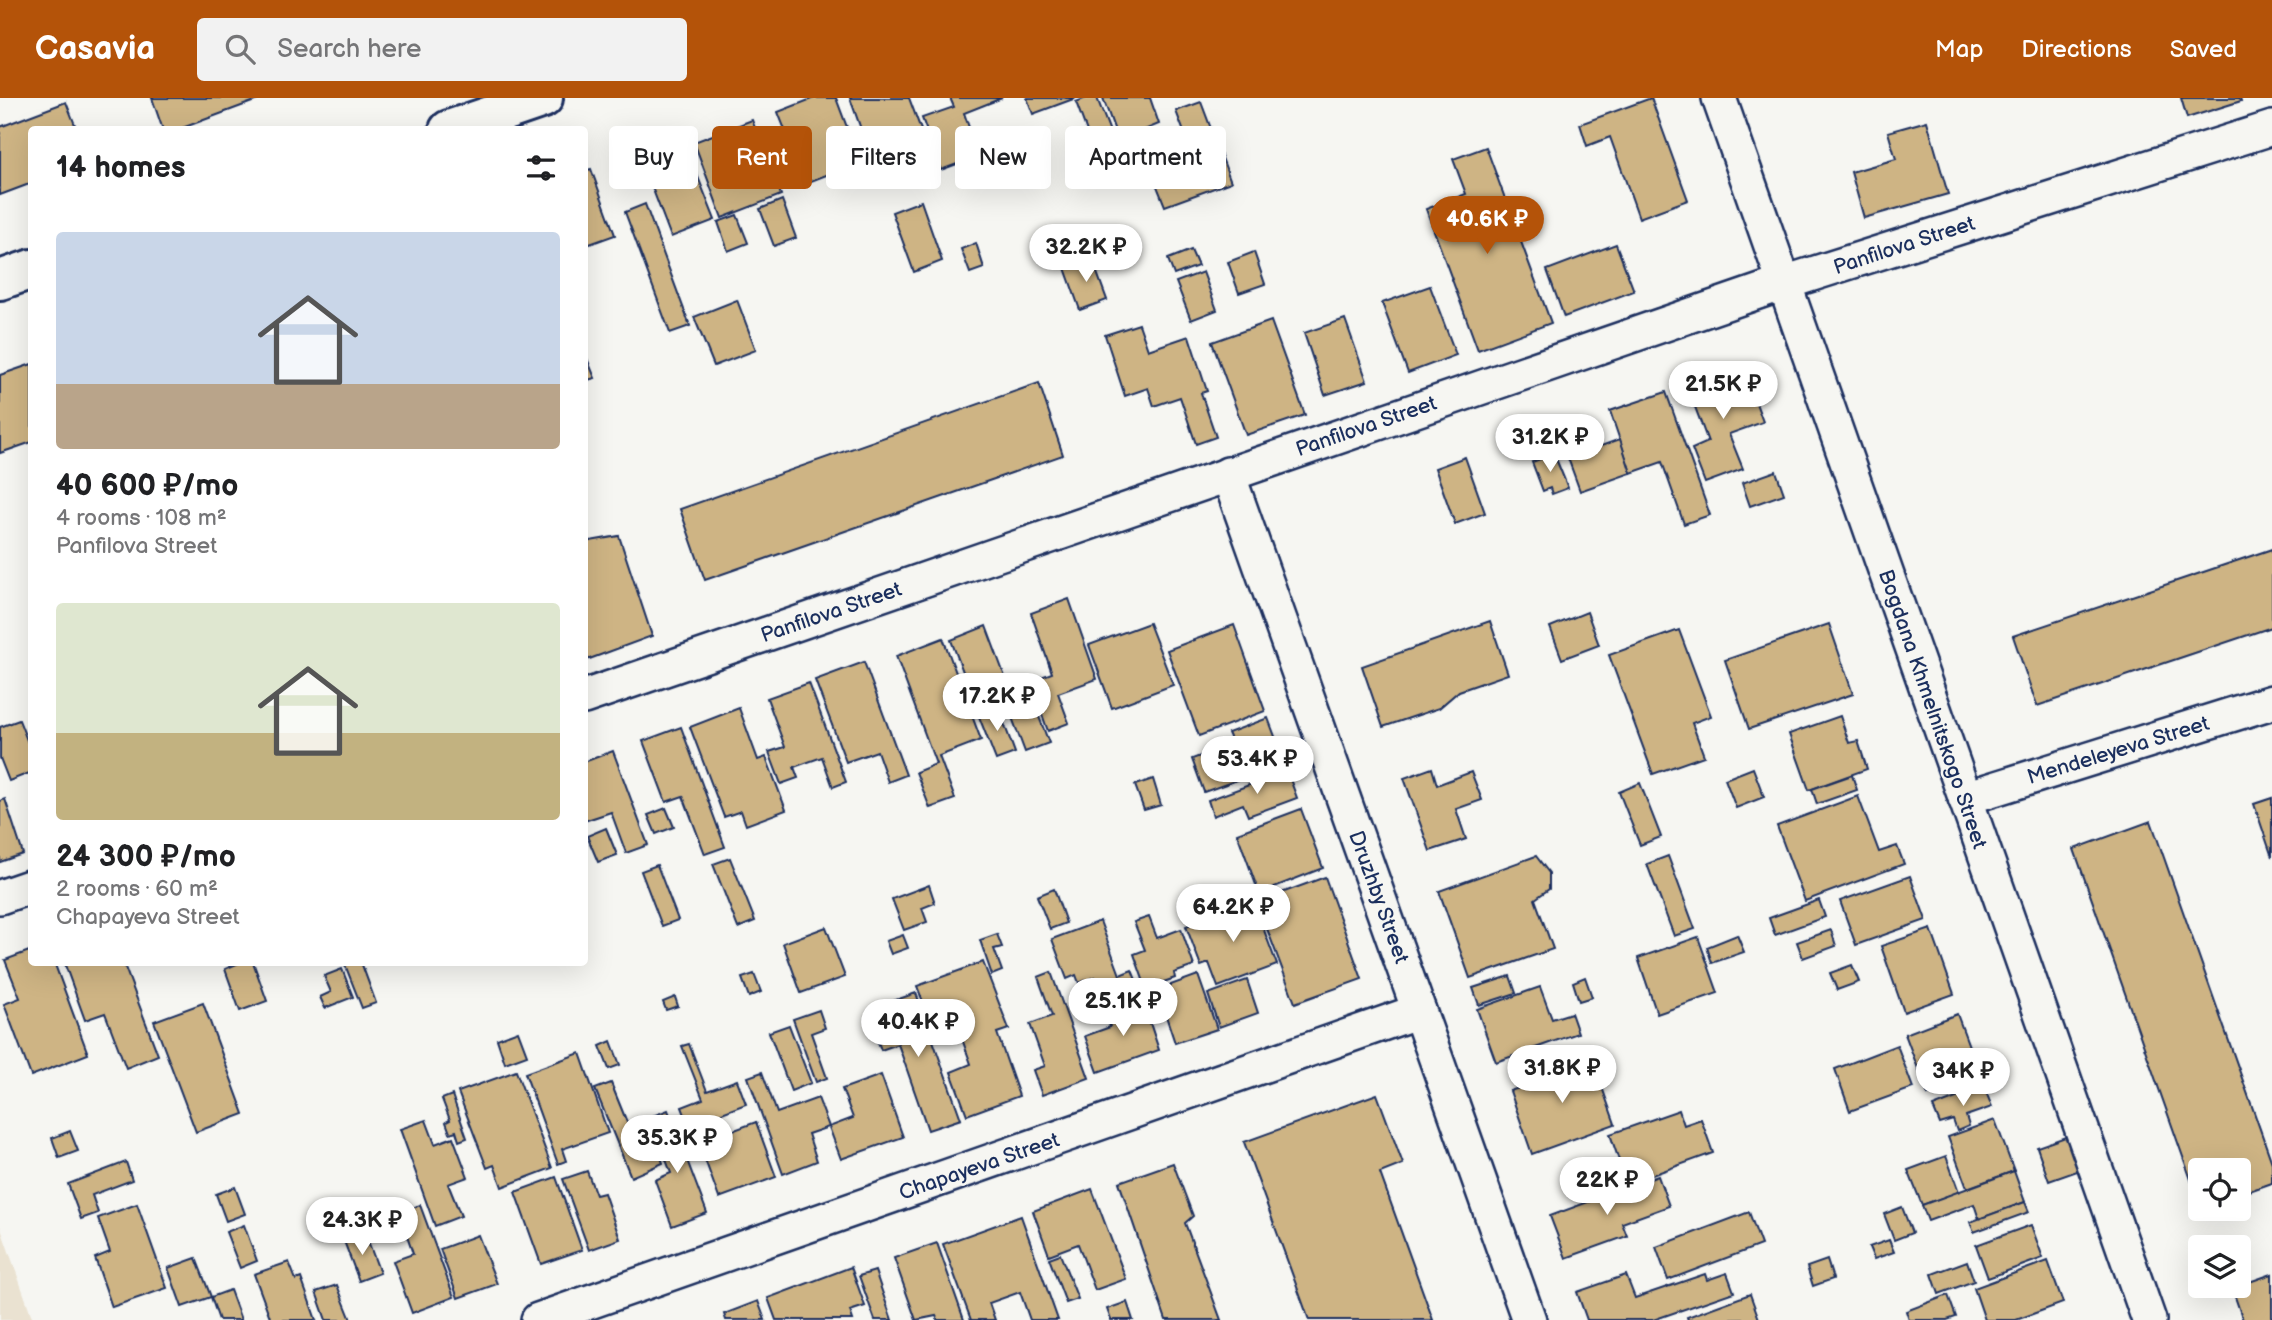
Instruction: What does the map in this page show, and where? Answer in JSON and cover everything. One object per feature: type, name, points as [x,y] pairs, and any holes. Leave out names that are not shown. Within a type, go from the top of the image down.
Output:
[{"type":"street","points":[[461,126],[543,98]]},
{"type":"street","name":"Bogdana Khmelnitskogo Street","points":[[1719,98],[2149,1320]]},
{"type":"street","name":"Panfilova Street","points":[[588,696],[1784,283],[2272,128]]},
{"type":"street","points":[[0,280],[28,270]]},
{"type":"street","name":"Druzhby Street","points":[[1228,474],[1529,1320]]},
{"type":"street","name":"Mendeleyeva Street","points":[[1965,798],[2272,702]]},
{"type":"street","points":[[0,897],[28,887]]},
{"type":"street","name":"Chapayeva Street","points":[[538,1320],[1419,1011]]},
{"type":"shaded area","points":[[0,1226],[33,1320],[0,1320]]},
{"type":"building","points":[[152,98],[263,98],[188,126],[162,126]]},
{"type":"building","points":[[814,98],[836,98],[846,126],[826,126],[826,175],[812,181],[812,126],[784,126],[778,112]]},
{"type":"building","points":[[850,98],[909,98],[920,126],[860,126]]},
{"type":"building","points":[[950,98],[1002,98],[964,113],[969,126],[955,126],[955,165],[941,170],[941,126],[925,126],[922,118],[954,107]]},
{"type":"building","points":[[1027,98],[1076,98],[1033,114]]},
{"type":"building","points":[[1097,98],[1108,126],[1085,126],[1076,102]]},
{"type":"building","points":[[1103,98],[1150,98],[1159,124],[1113,126]]},
{"type":"building","points":[[1651,98],[1688,200],[1639,218],[1610,137],[1587,146],[1580,124]]},
{"type":"building","points":[[2181,98],[2240,98],[2241,101],[2187,118]]},
{"type":"building","points":[[66,102],[75,126],[28,126],[28,184],[0,195],[0,127]]},
{"type":"building","points":[[1201,102],[1210,126],[1182,126],[1176,111]]},
{"type":"building","points":[[752,120],[754,126],[736,126]]},
{"type":"building","points":[[1927,121],[1948,194],[1864,218],[1851,172],[1896,159],[1888,132]]},
{"type":"building","points":[[712,135],[712,189],[779,189],[781,195],[722,218],[698,153],[698,140]]},
{"type":"building","points":[[1486,147],[1551,323],[1478,350],[1426,209],[1466,194],[1453,159]]},
{"type":"building","points":[[591,169],[615,235],[588,245],[588,170]]},
{"type":"building","points":[[1226,169],[1231,182],[1226,184]]},
{"type":"building","points":[[698,177],[715,220],[671,237],[653,189],[698,189]]},
{"type":"building","points":[[1158,189],[1212,189],[1165,206]]},
{"type":"building","points":[[782,200],[796,238],[774,246],[760,209]]},
{"type":"building","points":[[921,201],[942,261],[914,272],[892,212]]},
{"type":"building","points":[[645,204],[690,326],[670,333],[625,212]]},
{"type":"building","points":[[737,215],[748,243],[728,251],[718,222]]},
{"type":"building","points":[[976,243],[984,268],[970,273],[961,249]]},
{"type":"building","points":[[1616,244],[1634,291],[1564,317],[1547,270]]},
{"type":"building","points":[[1191,250],[1198,266],[1174,275],[1168,259]]},
{"type":"building","points":[[1254,252],[1265,284],[1239,293],[1228,262]]},
{"type":"building","points":[[1092,259],[1107,300],[1080,310],[1065,268]]},
{"type":"building","points":[[1203,272],[1217,310],[1191,320],[1176,282]]},
{"type":"building","points":[[1430,286],[1456,355],[1408,373],[1382,303]]},
{"type":"building","points":[[737,300],[756,350],[714,366],[694,317]]},
{"type":"building","points":[[1345,319],[1367,381],[1325,395],[1304,333]]},
{"type":"building","points":[[1271,321],[1305,415],[1246,435],[1212,342]]},
{"type":"building","points":[[1139,324],[1148,350],[1189,336],[1207,391],[1201,393],[1216,437],[1196,444],[1180,397],[1154,406],[1148,388],[1125,396],[1105,335]]},
{"type":"building","points":[[588,361],[595,378],[588,380]]},
{"type":"building","points":[[28,365],[28,443],[0,453],[0,375]]},
{"type":"building","points":[[1743,368],[1763,422],[1729,434],[1743,469],[1705,483],[1692,449],[1708,442],[1688,388]]},
{"type":"building","points":[[1039,383],[1063,455],[705,580],[680,509]]},
{"type":"building","points":[[1666,392],[1710,515],[1684,524],[1662,462],[1631,473],[1610,411]]},
{"type":"building","points":[[1620,439],[1631,473],[1580,491],[1568,458]]},
{"type":"building","points":[[1554,454],[1568,488],[1552,494],[1550,488],[1543,491],[1532,462]]},
{"type":"building","points":[[1465,457],[1485,513],[1455,524],[1435,468]]},
{"type":"building","points":[[1776,471],[1784,494],[1750,506],[1742,483]]},
{"type":"building","points":[[619,536],[652,636],[588,660],[588,541]]},
{"type":"building","points":[[2272,549],[2272,627],[2037,706],[2013,636]]},
{"type":"building","points":[[1069,599],[1097,679],[1058,693],[1069,723],[1048,731],[1030,681],[1052,673],[1031,613]]},
{"type":"building","points":[[1587,612],[1599,645],[1562,659],[1550,627]]},
{"type":"building","points":[[1490,621],[1508,674],[1459,691],[1439,708],[1383,727],[1362,666]]},
{"type":"building","points":[[1149,623],[1173,685],[1112,708],[1089,645]]},
{"type":"building","points":[[1829,624],[1853,694],[1749,729],[1725,660]]},
{"type":"building","points":[[1234,625],[1265,711],[1199,736],[1167,650]]},
{"type":"building","points":[[986,626],[1011,693],[976,706],[951,640]]},
{"type":"building","points":[[1679,630],[1711,716],[1692,723],[1704,756],[1653,774],[1609,655]]},
{"type":"building","points":[[943,638],[981,740],[939,756],[955,799],[930,808],[916,772],[936,764],[896,656]]},
{"type":"building","points":[[864,662],[906,775],[888,782],[877,751],[846,762],[815,680]]},
{"type":"building","points":[[809,683],[846,782],[833,787],[822,757],[794,767],[798,778],[781,784],[769,752],[785,747],[767,698]]},
{"type":"building","points":[[1031,696],[1049,743],[1025,752],[1007,704]]},
{"type":"building","points":[[998,707],[1015,753],[996,760],[978,714]]},
{"type":"building","points":[[739,708],[758,760],[766,757],[786,810],[746,825],[741,811],[724,817],[690,727]]},
{"type":"building","points":[[1840,716],[1849,743],[1858,741],[1867,769],[1809,790],[1789,734]]},
{"type":"building","points":[[1268,718],[1285,763],[1204,792],[1192,759],[1233,744],[1228,733]]},
{"type":"building","points":[[19,720],[28,743],[28,774],[9,781],[0,758],[0,727]]},
{"type":"building","points":[[681,727],[725,847],[705,854],[683,796],[666,802],[643,741]]},
{"type":"building","points":[[613,751],[648,845],[626,853],[611,812],[588,820],[588,760]]},
{"type":"building","points":[[1432,768],[1437,785],[1471,772],[1482,800],[1456,809],[1466,839],[1430,851],[1404,778]]},
{"type":"building","points":[[1753,768],[1764,797],[1736,808],[1725,779]]},
{"type":"building","points":[[1287,771],[1297,798],[1248,816],[1243,804],[1213,816],[1208,800]]},
{"type":"building","points":[[1852,775],[1857,790],[1817,804],[1812,789]]},
{"type":"building","points":[[1153,779],[1161,805],[1144,810],[1135,785]]},
{"type":"building","points":[[1640,783],[1661,837],[1640,845],[1619,792]]},
{"type":"building","points":[[1858,796],[1879,852],[1897,846],[1904,864],[1805,901],[1777,826]]},
{"type":"building","points":[[2272,798],[2272,857],[2254,804]]},
{"type":"building","points":[[5,799],[23,854],[0,862],[0,801]]},
{"type":"building","points":[[666,808],[674,827],[656,834],[648,815]]},
{"type":"building","points":[[1301,809],[1323,868],[1259,893],[1237,833]]},
{"type":"building","points":[[2151,821],[2272,1163],[2272,1183],[2251,1190],[2251,1158],[2188,1158],[2188,1171],[2074,849]]},
{"type":"building","points":[[606,828],[617,855],[598,862],[588,836]]},
{"type":"building","points":[[1536,856],[1549,873],[1549,889],[1535,899],[1553,949],[1470,978],[1439,891]]},
{"type":"building","points":[[1668,856],[1695,929],[1674,936],[1647,864]]},
{"type":"building","points":[[730,858],[755,921],[738,928],[713,864]]},
{"type":"building","points":[[657,865],[678,920],[662,926],[641,871]]},
{"type":"building","points":[[1910,876],[1926,920],[1856,945],[1840,901]]},
{"type":"building","points":[[1325,877],[1362,979],[1295,1003],[1257,902]]},
{"type":"building","points":[[929,885],[935,903],[922,908],[927,922],[904,930],[892,899]]},
{"type":"building","points":[[1054,889],[1066,923],[1050,929],[1037,896]]},
{"type":"building","points":[[1819,900],[1825,917],[1775,935],[1769,918]]},
{"type":"building","points":[[1253,901],[1277,965],[1218,987],[1209,963],[1201,966],[1186,926]]},
{"type":"building","points":[[1149,917],[1157,938],[1181,929],[1194,966],[1174,973],[1175,978],[1145,985],[1134,954],[1145,950],[1134,922]]},
{"type":"building","points":[[1100,921],[1120,975],[1132,970],[1142,995],[1114,1005],[1105,982],[1098,985],[1095,977],[1079,983],[1076,975],[1067,979],[1052,939]]},
{"type":"building","points":[[826,927],[845,977],[801,993],[783,943]]},
{"type":"building","points":[[1931,929],[1954,994],[1904,1012],[1881,946]]},
{"type":"building","points":[[1831,930],[1836,946],[1803,958],[1797,942]]},
{"type":"building","points":[[997,934],[1002,947],[994,949],[1002,971],[992,975],[980,940]]},
{"type":"building","points":[[903,935],[908,948],[891,954],[886,941]]},
{"type":"building","points":[[1737,935],[1744,952],[1712,963],[1707,947]]},
{"type":"building","points":[[1698,937],[1718,993],[1657,1014],[1638,958]]},
{"type":"building","points":[[28,951],[28,966],[55,966],[88,1054],[31,1076],[4,1004],[20,998],[5,960]]},
{"type":"building","points":[[983,962],[1009,1029],[997,1033],[1019,1096],[967,1115],[951,1072],[971,1064],[958,1028],[936,1036],[917,986]]},
{"type":"building","points":[[1852,965],[1859,982],[1837,990],[1830,973]]},
{"type":"building","points":[[65,966],[125,966],[158,1055],[126,1068],[105,1013],[85,1020]]},
{"type":"building","points":[[232,966],[254,966],[267,1001],[240,1011],[225,969]]},
{"type":"building","points":[[346,966],[362,966],[376,1003],[362,1008]]},
{"type":"building","points":[[342,969],[353,997],[325,1008],[320,997],[331,992],[324,976]]},
{"type":"building","points":[[1051,972],[1089,1078],[1042,1095],[1033,1070],[1045,1066],[1030,1024],[1052,1016],[1038,977]]},
{"type":"building","points":[[754,974],[761,992],[749,997],[742,978]]},
{"type":"building","points":[[1198,975],[1217,1029],[1175,1043],[1162,1004],[1170,1002],[1165,987]]},
{"type":"building","points":[[1510,976],[1516,993],[1479,1005],[1473,988]]},
{"type":"building","points":[[1585,977],[1592,997],[1579,1001],[1573,982]]},
{"type":"building","points":[[1247,980],[1258,1013],[1219,1027],[1208,994]]},
{"type":"building","points":[[1540,987],[1552,1019],[1571,1013],[1578,1033],[1496,1062],[1477,1009]]},
{"type":"building","points":[[916,993],[961,1119],[928,1130],[898,1044],[881,1050],[871,1023],[889,1016],[884,1004]]},
{"type":"building","points":[[675,997],[678,1006],[666,1010],[663,1002]]},
{"type":"building","points":[[1143,1002],[1159,1050],[1098,1072],[1085,1036],[1110,1027],[1107,1015]]},
{"type":"building","points":[[203,1003],[244,1114],[196,1132],[154,1021]]},
{"type":"building","points":[[819,1010],[825,1028],[811,1033],[827,1078],[816,1082],[793,1019]]},
{"type":"building","points":[[1957,1014],[1980,1076],[1928,1095],[1905,1034]]},
{"type":"building","points":[[789,1025],[811,1083],[791,1091],[769,1032]]},
{"type":"building","points":[[518,1031],[527,1055],[505,1063],[497,1039]]},
{"type":"building","points":[[611,1041],[620,1065],[609,1069],[600,1046]]},
{"type":"building","points":[[689,1044],[707,1091],[737,1080],[746,1104],[719,1114],[725,1130],[695,1141],[682,1107],[703,1099],[682,1046]]},
{"type":"building","points":[[1897,1045],[1913,1088],[1850,1111],[1835,1069]]},
{"type":"building","points":[[580,1053],[608,1133],[562,1149],[566,1161],[558,1164],[525,1073]]},
{"type":"building","points":[[1576,1054],[1580,1067],[1593,1062],[1615,1124],[1532,1154],[1510,1091],[1549,1078],[1544,1066]]},
{"type":"building","points":[[516,1071],[552,1168],[502,1187],[494,1165],[487,1168],[458,1092]]},
{"type":"building","points":[[762,1072],[777,1113],[818,1098],[829,1127],[808,1134],[817,1161],[783,1174],[748,1077]]},
{"type":"building","points":[[881,1075],[903,1137],[841,1159],[829,1127],[853,1118],[842,1089]]},
{"type":"building","points":[[611,1083],[635,1142],[642,1140],[648,1156],[659,1152],[663,1163],[631,1177],[595,1089]]},
{"type":"building","points":[[1984,1087],[1992,1107],[1966,1116],[1969,1126],[1957,1131],[1953,1120],[1940,1124],[1933,1107]]},
{"type":"building","points":[[1377,1094],[1403,1164],[1380,1173],[1433,1320],[1309,1320],[1244,1142]]},
{"type":"building","points":[[452,1095],[467,1138],[459,1141],[456,1131],[450,1133],[446,1122],[450,1120],[442,1099]]},
{"type":"building","points":[[668,1110],[707,1213],[672,1226],[655,1180],[671,1173],[650,1117]]},
{"type":"building","points":[[1679,1110],[1684,1125],[1701,1119],[1713,1153],[1627,1184],[1610,1134]]},
{"type":"building","points":[[426,1120],[435,1144],[453,1137],[468,1177],[448,1184],[461,1216],[435,1226],[400,1129]]},
{"type":"building","points":[[1995,1120],[2014,1171],[1967,1188],[1948,1137]]},
{"type":"building","points":[[756,1122],[776,1177],[719,1198],[699,1143]]},
{"type":"building","points":[[70,1131],[78,1151],[59,1158],[52,1138]]},
{"type":"building","points":[[2074,1134],[2086,1168],[2049,1181],[2037,1147]]},
{"type":"building","points":[[1946,1156],[1959,1192],[1922,1205],[1908,1170]]},
{"type":"building","points":[[126,1162],[132,1180],[92,1195],[98,1213],[81,1219],[68,1184]]},
{"type":"building","points":[[1173,1163],[1193,1216],[1185,1223],[1221,1320],[1166,1320],[1119,1182]]},
{"type":"building","points":[[587,1171],[596,1195],[604,1193],[620,1239],[589,1250],[563,1179]]},
{"type":"building","points":[[2014,1171],[2025,1202],[1979,1219],[1974,1204],[1928,1221],[1922,1205]]},
{"type":"building","points":[[1658,1176],[1669,1206],[1622,1223],[1627,1236],[1566,1258],[1550,1216]]},
{"type":"building","points":[[556,1177],[582,1250],[541,1264],[515,1192]]},
{"type":"building","points":[[235,1187],[245,1214],[226,1221],[216,1194]]},
{"type":"building","points":[[1092,1189],[1126,1279],[1095,1290],[1078,1244],[1049,1255],[1033,1211]]},
{"type":"building","points":[[2025,1202],[2029,1212],[1974,1232],[1970,1222]]},
{"type":"building","points":[[137,1204],[167,1288],[112,1307],[95,1258],[110,1252],[98,1218]]},
{"type":"building","points":[[420,1205],[454,1297],[412,1313],[393,1261],[413,1254],[399,1213]]},
{"type":"building","points":[[1902,1207],[1912,1233],[1894,1240],[1884,1214]]},
{"type":"building","points":[[1749,1212],[1761,1245],[1668,1280],[1656,1247]]},
{"type":"building","points":[[1021,1216],[1058,1320],[1030,1320],[1020,1292],[989,1303],[995,1320],[971,1320],[943,1244]]},
{"type":"building","points":[[244,1225],[257,1261],[240,1268],[226,1232]]},
{"type":"building","points":[[2031,1225],[2043,1258],[1988,1278],[1976,1245]]},
{"type":"building","points":[[365,1233],[380,1273],[359,1281],[344,1241]]},
{"type":"building","points":[[478,1235],[497,1284],[458,1298],[440,1249]]},
{"type":"building","points":[[1889,1240],[1894,1252],[1874,1259],[1869,1247]]},
{"type":"building","points":[[937,1243],[964,1320],[938,1320],[936,1316],[916,1320],[894,1258]]},
{"type":"building","points":[[1060,1254],[1078,1299],[1066,1303],[1049,1258]]},
{"type":"building","points":[[196,1258],[211,1297],[182,1307],[168,1268]]},
{"type":"building","points":[[1827,1260],[1833,1279],[1813,1286],[1807,1267]]},
{"type":"building","points":[[1967,1261],[1974,1281],[1939,1294],[1932,1274]]},
{"type":"building","points":[[2048,1261],[2063,1303],[2016,1320],[1985,1320],[1974,1288]]},
{"type":"building","points":[[289,1262],[296,1280],[301,1278],[316,1320],[271,1320],[254,1274]]},
{"type":"building","points":[[851,1267],[865,1306],[850,1311],[853,1320],[776,1320],[768,1298]]},
{"type":"building","points":[[875,1271],[892,1320],[875,1320],[859,1276]]},
{"type":"building","points":[[1727,1273],[1734,1292],[1653,1320],[1587,1320],[1577,1292],[1626,1275],[1635,1298],[1705,1274],[1707,1280]]},
{"type":"building","points":[[2272,1274],[2272,1320],[2243,1320],[2235,1298],[2251,1298],[2251,1281]]},
{"type":"building","points":[[337,1285],[351,1320],[326,1320],[316,1292]]},
{"type":"building","points":[[230,1290],[241,1320],[219,1320],[211,1297]]},
{"type":"building","points":[[1750,1294],[1759,1319],[1688,1320],[1687,1317]]},
{"type":"building","points":[[1948,1295],[1956,1317],[1947,1320],[1909,1320],[1906,1311]]},
{"type":"building","points":[[758,1301],[765,1320],[726,1320],[724,1314]]},
{"type":"building","points":[[1127,1302],[1133,1320],[1111,1320],[1107,1309]]}]
